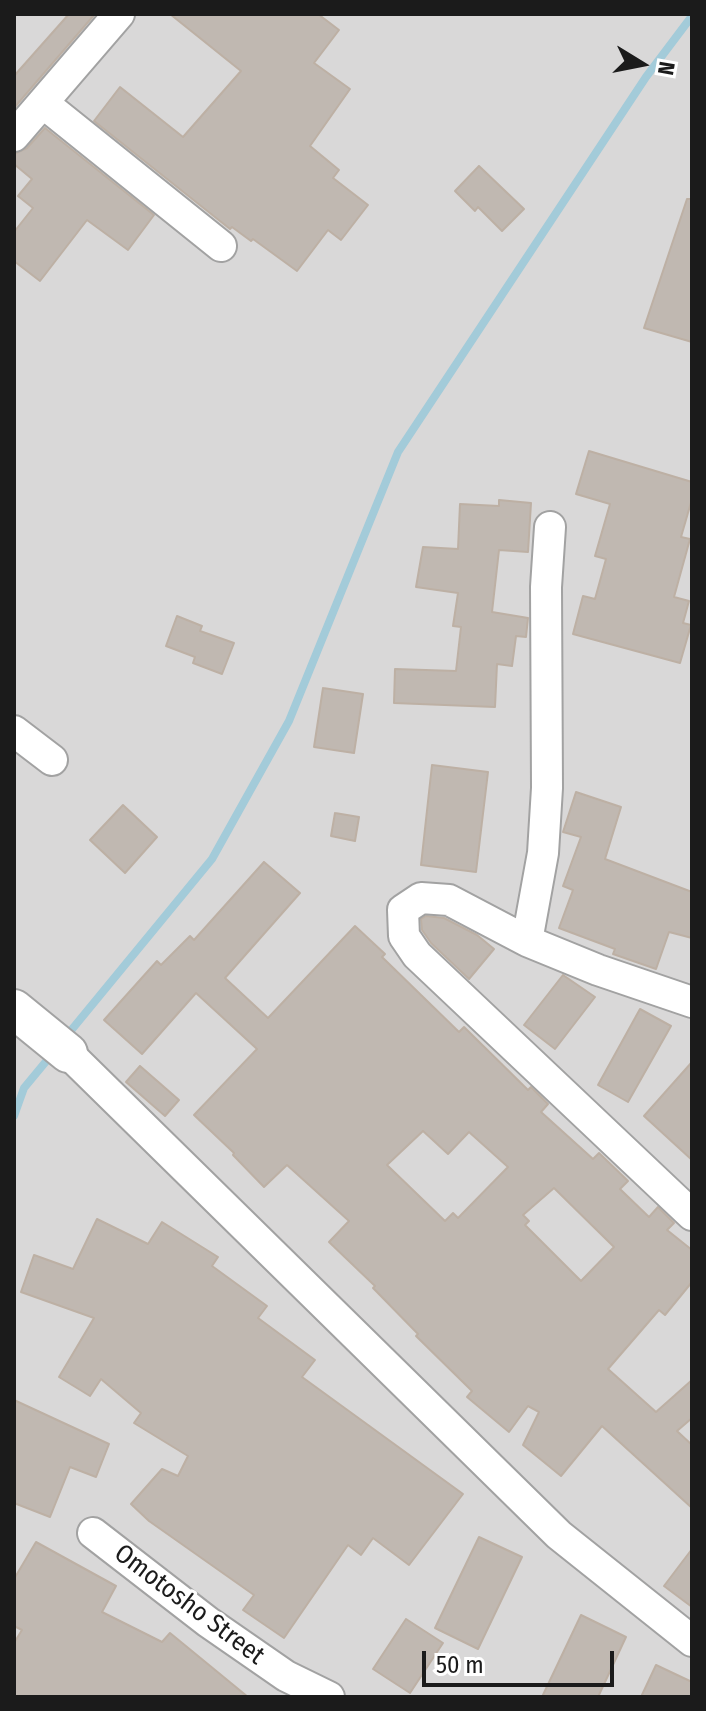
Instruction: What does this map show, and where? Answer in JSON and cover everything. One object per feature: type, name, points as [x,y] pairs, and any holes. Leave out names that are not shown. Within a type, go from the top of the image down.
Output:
[{"type":"street","points":[[14,136],[119,14]]},
{"type":"street","points":[[43,103],[221,246]]},
{"type":"street","points":[[527,941],[543,853],[547,788],[545,634],[550,527]]},
{"type":"street","points":[[14,731],[52,760]]},
{"type":"street","points":[[692,1002],[598,970],[527,941],[449,900],[421,898],[403,910],[404,936],[417,955],[692,1215]]},
{"type":"street","points":[[22,1015],[68,1053],[559,1535],[692,1641]]},
{"type":"street","name":"Omotosho Street","points":[[93,1533],[208,1622],[286,1676],[329,1697]]},
{"type":"shaded area","points":[[14,14],[692,14],[692,1697],[14,1697]]},
{"type":"building","points":[[69,14],[95,14],[14,108],[14,76]]},
{"type":"building","points":[[170,14],[318,14],[339,30],[314,63],[350,89],[310,146],[339,170],[333,178],[368,205],[341,240],[328,230],[297,271],[253,239],[251,241],[232,227],[230,229],[94,121],[120,87],[183,137],[241,71]]},
{"type":"building","points":[[45,128],[154,215],[128,250],[87,220],[40,281],[14,261],[14,232],[33,208],[18,196],[32,179],[14,164],[14,154],[27,148]]},
{"type":"building","points":[[479,166],[524,209],[502,231],[478,207],[475,211],[455,191]]},
{"type":"building","points":[[687,199],[692,199],[692,342],[644,328]]},
{"type":"building","points":[[589,451],[692,482],[692,499],[681,537],[690,539],[674,597],[689,601],[683,623],[691,625],[680,663],[573,634],[583,596],[595,599],[606,559],[595,556],[610,504],[576,494]]},
{"type":"building","points":[[499,500],[531,503],[528,552],[499,550],[492,612],[528,618],[526,637],[516,636],[512,666],[497,664],[495,707],[394,703],[395,669],[456,671],[461,627],[453,626],[458,593],[416,587],[423,547],[458,549],[460,504],[499,506]]},
{"type":"building","points":[[177,616],[202,626],[200,631],[234,643],[222,674],[193,663],[195,657],[166,646]]},
{"type":"building","points":[[323,688],[363,694],[354,753],[314,747]]},
{"type":"building","points":[[432,765],[488,772],[476,872],[421,865]]},
{"type":"building","points":[[576,792],[621,807],[605,859],[692,892],[692,938],[669,932],[656,969],[613,954],[615,949],[559,928],[573,890],[563,886],[581,837],[563,832]]},
{"type":"building","points":[[123,805],[157,837],[125,873],[90,840]]},
{"type":"building","points":[[335,813],[359,817],[355,841],[331,836]]},
{"type":"building","points":[[264,862],[300,893],[225,978],[268,1018],[355,926],[385,954],[382,957],[459,1032],[464,1027],[528,1090],[531,1087],[548,1104],[541,1112],[593,1159],[599,1153],[628,1181],[620,1189],[649,1217],[658,1207],[674,1223],[667,1230],[692,1250],[692,1282],[665,1315],[659,1310],[608,1369],[656,1412],[692,1380],[692,1418],[677,1431],[692,1445],[692,1508],[602,1426],[561,1476],[523,1445],[539,1412],[528,1406],[509,1432],[467,1397],[472,1391],[416,1336],[418,1334],[373,1288],[375,1286],[329,1242],[349,1221],[287,1165],[264,1187],[194,1115],[257,1049],[196,993],[142,1054],[104,1020],[157,961],[161,965],[190,936],[194,940]],"holes":[[[423,1131],[448,1154],[469,1132],[508,1167],[458,1218],[453,1213],[445,1221],[387,1165]],[[554,1188],[614,1247],[581,1281],[525,1225],[529,1221],[523,1215]]]},
{"type":"building","points":[[426,916],[444,918],[477,935],[494,949],[469,979],[431,943],[422,930],[421,919]]},
{"type":"building","points":[[563,975],[595,997],[555,1049],[524,1025]]},
{"type":"building","points":[[640,1009],[671,1026],[628,1102],[598,1085]]},
{"type":"building","points":[[692,1062],[692,1160],[644,1116]]},
{"type":"building","points":[[140,1066],[179,1100],[165,1116],[126,1082]]},
{"type":"building","points":[[97,1219],[148,1244],[162,1222],[218,1257],[212,1266],[267,1306],[258,1318],[315,1360],[302,1377],[463,1494],[409,1565],[373,1538],[361,1555],[348,1545],[284,1638],[243,1610],[254,1595],[149,1521],[131,1504],[162,1469],[178,1476],[188,1456],[134,1423],[141,1413],[101,1379],[90,1396],[59,1377],[94,1318],[21,1292],[34,1255],[73,1269]]},
{"type":"building","points":[[14,1400],[109,1444],[96,1477],[70,1467],[50,1517],[14,1503]]},
{"type":"building","points":[[479,1537],[522,1557],[478,1649],[435,1628]]},
{"type":"building","points":[[36,1542],[116,1586],[102,1612],[162,1642],[170,1633],[248,1697],[14,1697],[14,1643],[22,1630],[14,1626],[14,1579]]},
{"type":"building","points":[[692,1549],[692,1607],[664,1586]]},
{"type":"building","points":[[581,1615],[626,1637],[598,1697],[542,1697]]},
{"type":"building","points":[[406,1619],[443,1643],[410,1693],[373,1669]]},
{"type":"building","points":[[656,1665],[692,1682],[692,1697],[641,1697]]},
{"type":"waterway","points":[[64,1039],[212,859],[289,721],[398,452],[646,77],[692,16]]},
{"type":"waterway","points":[[14,1116],[24,1088],[53,1053]]}]
